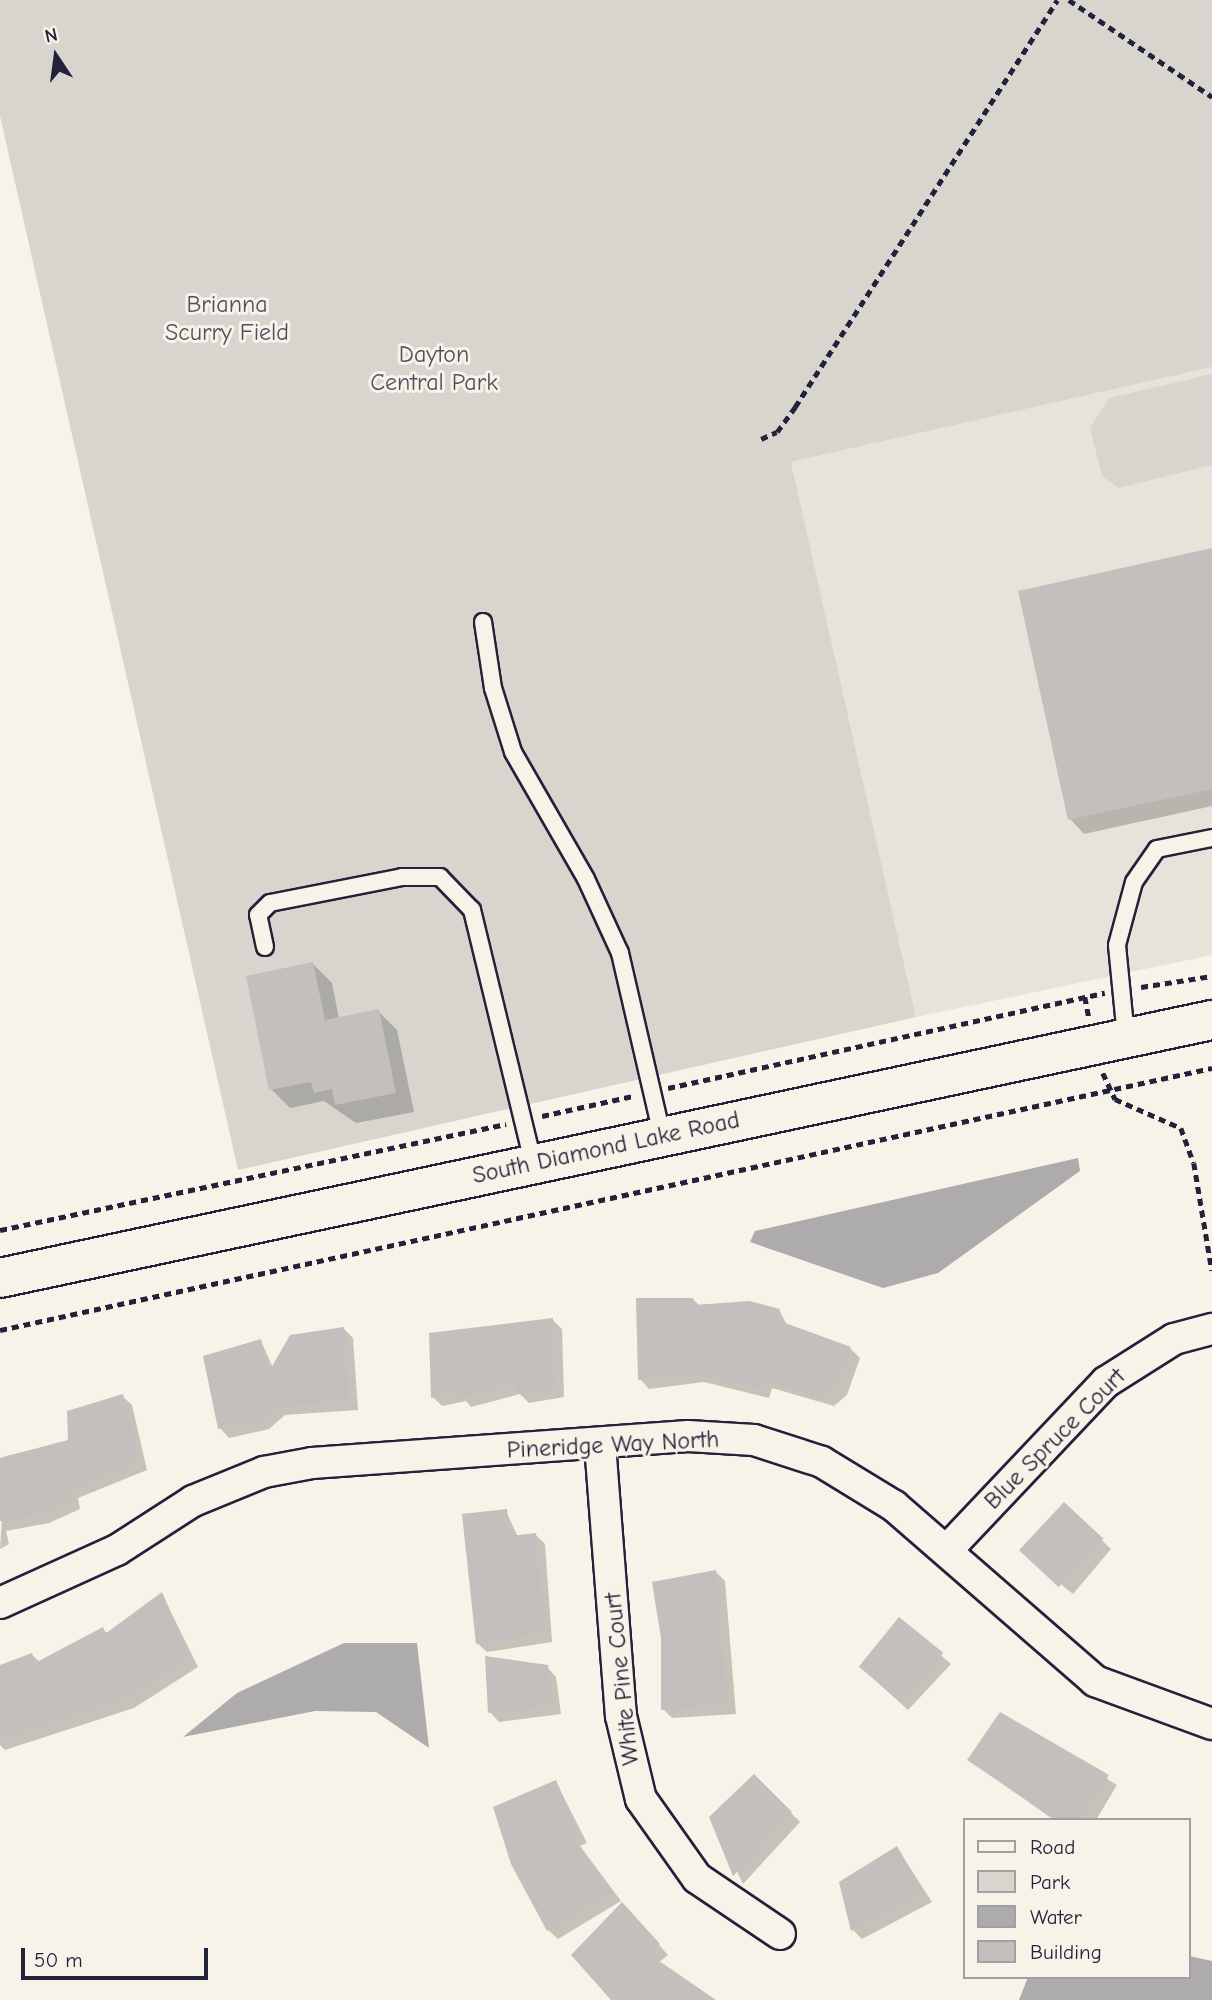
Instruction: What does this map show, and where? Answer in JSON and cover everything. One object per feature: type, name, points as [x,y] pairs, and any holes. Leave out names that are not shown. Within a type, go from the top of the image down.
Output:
[{"type":"street","name":"South Diamond Lake Road","points":[[0,1278],[1212,1020]]},
{"type":"street","name":"Blue Spruce Court","points":[[947,1550],[1106,1382],[1174,1339],[1212,1329]]},
{"type":"street","name":"Pineridge Way North","points":[[0,1603],[117,1550],[193,1501],[264,1472],[312,1463],[688,1436],[754,1440],[822,1462],[894,1506],[1095,1681],[1212,1724]]},
{"type":"street","name":"White Pine Court","points":[[600,1444],[621,1716],[641,1800],[696,1878],[780,1934]]},
{"type":"lane","points":[[483,622],[506,734],[603,911],[620,953],[662,1135]]},
{"type":"lane","points":[[1110,1040],[1121,990],[1117,945],[1133,882],[1157,849],[1212,838]]},
{"type":"lane","points":[[265,947],[258,915],[270,903],[402,877],[440,877],[472,910],[533,1163]]},
{"type":"path","points":[[761,439],[778,432],[795,407],[1057,0]]},
{"type":"path","points":[[1069,0],[1212,97]]},
{"type":"path","points":[[0,1230],[523,1120],[1085,997],[1212,976]]},
{"type":"path","points":[[1085,997],[1110,1040],[1108,1091]]},
{"type":"path","points":[[0,1330],[1212,1068]]},
{"type":"path","points":[[1108,1091],[1181,1128],[1194,1163],[1212,1270]]},
{"type":"shaded area","points":[[1212,367],[1212,955],[916,1017],[791,462]]},
{"type":"green space","name":"Dayton Central Park","points":[[0,0],[1212,0],[1212,367],[791,462],[916,1017],[238,1170],[0,116]]},
{"type":"green space","points":[[1212,374],[1212,465],[1119,488],[1102,476],[1090,428],[1109,398]]},
{"type":"water","points":[[1078,1158],[1080,1171],[938,1273],[883,1288],[750,1242],[755,1231]]},
{"type":"water","points":[[344,1643],[417,1643],[429,1748],[376,1712],[315,1711],[183,1737],[237,1693]]},
{"type":"water","points":[[1191,1956],[1212,1961],[1212,2000],[1019,2000],[1027,1979],[1191,1979]]},
{"type":"building","points":[[1212,548],[1212,789],[1068,820],[1018,591]]},
{"type":"building","points":[[313,962],[325,1020],[379,1009],[396,1093],[335,1105],[332,1089],[314,1093],[311,1082],[269,1090],[246,976]]},
{"type":"building","points":[[636,1298],[693,1298],[694,1305],[749,1301],[780,1309],[777,1320],[851,1347],[838,1385],[824,1398],[763,1379],[760,1389],[694,1374],[638,1380]]},
{"type":"building","points":[[553,1318],[555,1389],[518,1394],[515,1383],[460,1398],[457,1392],[431,1398],[429,1333]]},
{"type":"building","points":[[344,1327],[349,1401],[275,1406],[260,1420],[218,1429],[203,1356],[261,1339],[267,1375],[290,1335]]},
{"type":"building","points":[[123,1394],[139,1461],[69,1489],[72,1499],[39,1514],[0,1521],[0,1458],[68,1440],[67,1411]]},
{"type":"building","points":[[1064,1502],[1103,1539],[1058,1587],[1019,1550]]},
{"type":"building","points":[[507,1509],[510,1536],[536,1533],[544,1633],[476,1644],[462,1514]]},
{"type":"building","points":[[716,1570],[727,1705],[661,1710],[661,1638],[652,1582]]},
{"type":"building","points":[[162,1592],[190,1657],[124,1699],[0,1740],[0,1665],[32,1653],[35,1663],[103,1627],[105,1634]]},
{"type":"building","points":[[899,1617],[943,1653],[903,1703],[859,1667]]},
{"type":"building","points":[[485,1656],[548,1665],[552,1705],[488,1713]]},
{"type":"building","points":[[1000,1712],[1109,1775],[1082,1818],[1053,1818],[967,1760]]},
{"type":"building","points":[[754,1774],[792,1812],[733,1876],[709,1817]]},
{"type":"building","points":[[556,1780],[579,1834],[572,1837],[613,1891],[547,1931],[511,1864],[493,1807]]},
{"type":"building","points":[[897,1846],[924,1893],[851,1931],[839,1882]]},
{"type":"building","points":[[622,1902],[660,1944],[649,1954],[716,2000],[611,2000],[571,1955]]},
{"type":"park label","name":"Brianna Scurry Field","points":[[227,319]]}]
